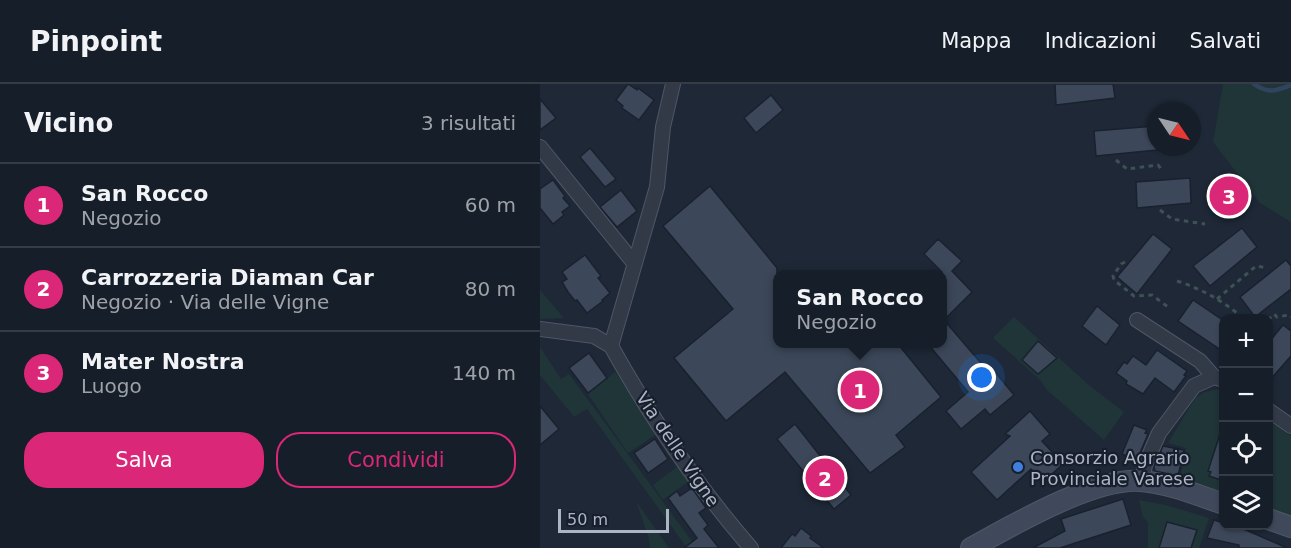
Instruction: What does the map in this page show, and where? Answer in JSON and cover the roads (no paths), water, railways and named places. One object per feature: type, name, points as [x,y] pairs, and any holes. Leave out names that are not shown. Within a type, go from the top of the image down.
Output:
[{"type":"main road","points":[[971,548],[1013,525],[1086,491],[1111,483],[1142,481],[1219,502]]},
{"type":"main road","points":[[1273,520],[1291,527]]},
{"type":"street","points":[[540,329],[594,336],[611,346],[657,187],[663,127],[673,84]]},
{"type":"street","points":[[540,147],[634,263]]},
{"type":"street","points":[[1137,320],[1200,361],[1219,378]]},
{"type":"street","name":"Via delle Vigne","points":[[611,346],[685,462],[751,548]]},
{"type":"street","points":[[1142,481],[1145,465],[1159,433],[1194,386],[1219,378]]},
{"type":"street","points":[[1273,413],[1291,426]]},
{"type":"waterway","points":[[1254,84],[1272,90],[1291,85]]},
{"type":"place","name":"Mater Nostra","points":[[1229,196]]},
{"type":"place","name":"San Rocco","points":[[860,390]]},
{"type":"place","name":"Consorzio Agrario Provinciale Varese","points":[[1018,467]]},
{"type":"place","name":"Carrozzeria Diaman Car","points":[[825,478]]}]
